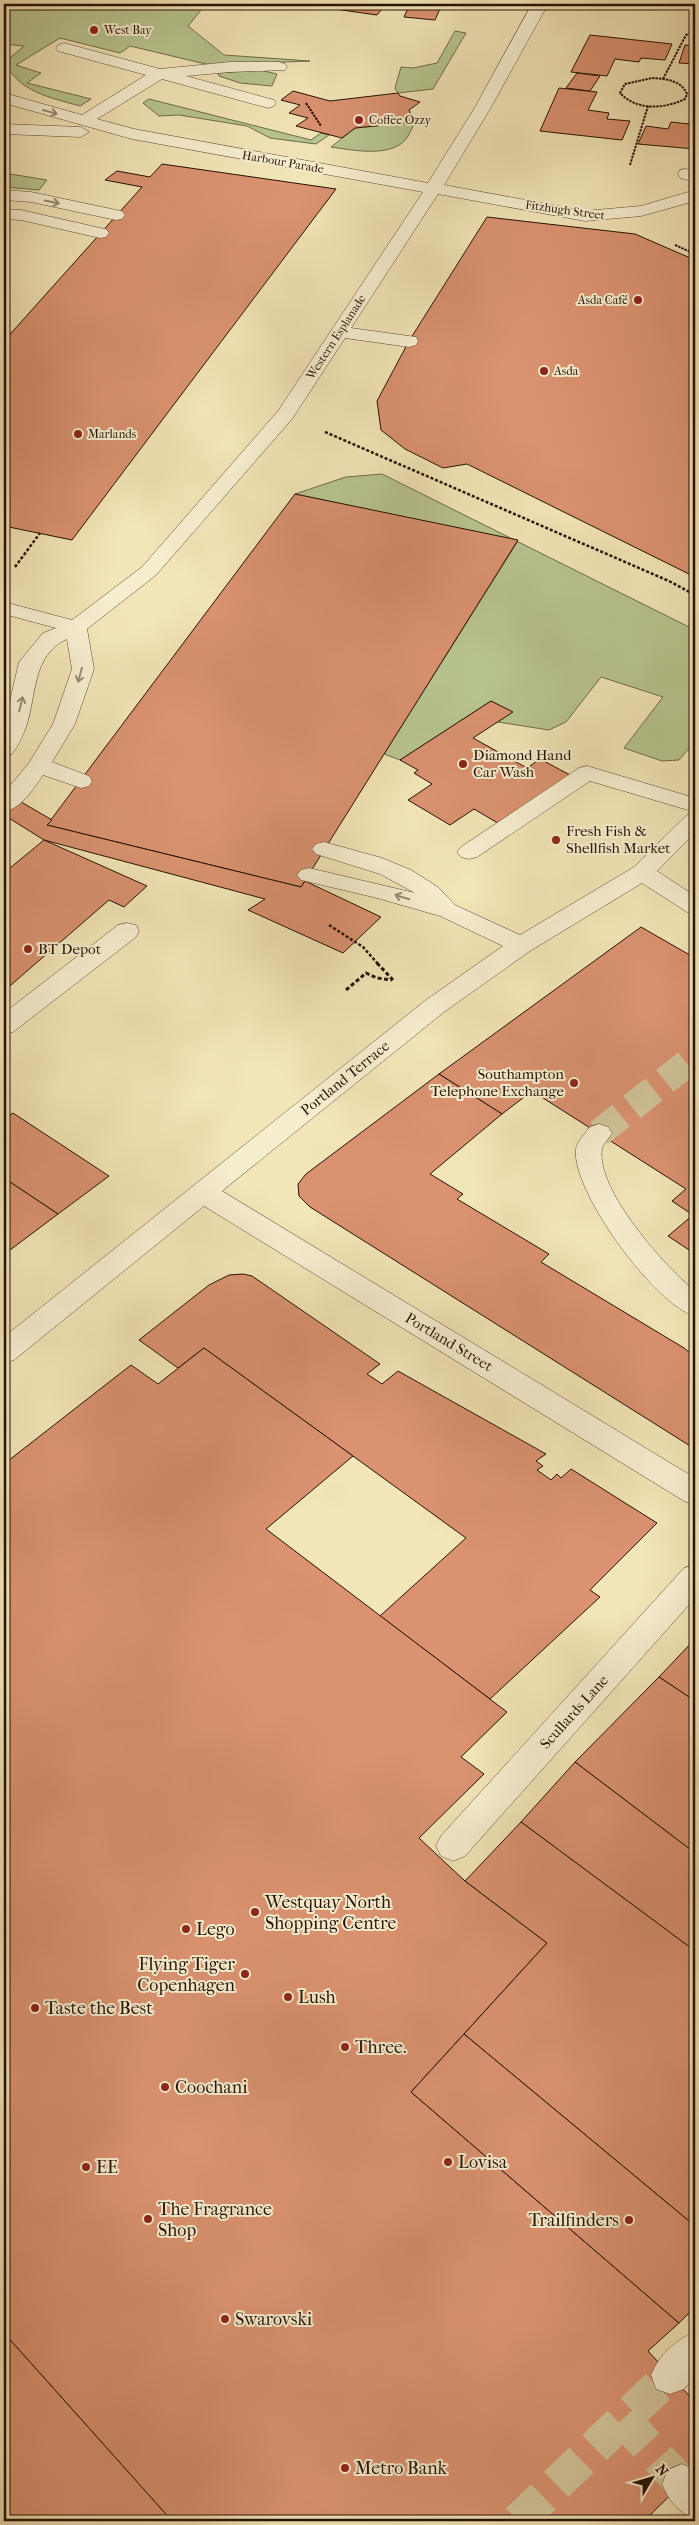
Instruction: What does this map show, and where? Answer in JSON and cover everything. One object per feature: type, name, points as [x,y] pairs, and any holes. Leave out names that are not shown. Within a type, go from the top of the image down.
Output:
[{"type":"street","name":"Western Esplanade","points":[[4,749],[14,730],[30,662],[51,638],[76,627],[149,571],[285,415],[433,189],[482,109],[540,4]]},
{"type":"street","points":[[64,48],[268,103]]},
{"type":"street","points":[[84,121],[159,74],[230,67],[279,67]]},
{"type":"street","name":"Harbour Parade","points":[[4,98],[132,134],[433,189]]},
{"type":"street","name":"Harbour Parade","points":[[4,129],[132,134]]},
{"type":"street","name":"Fitzhugh Street","points":[[433,189],[585,216],[611,217],[634,213],[695,195]]},
{"type":"street","points":[[4,195],[31,197],[116,215]]},
{"type":"street","points":[[4,214],[21,215],[100,233]]},
{"type":"street","points":[[339,332],[409,341]]},
{"type":"street","points":[[4,608],[76,627],[83,669],[64,724],[39,765],[20,790],[4,806]]},
{"type":"street","points":[[39,765],[81,781]]},
{"type":"street","points":[[469,852],[587,773],[695,805]]},
{"type":"street","name":"Portland Terrace","points":[[4,1352],[435,1006],[521,945],[642,872],[695,820]]},
{"type":"street","points":[[324,849],[401,872],[427,888],[449,911]]},
{"type":"street","points":[[642,872],[695,907]]},
{"type":"street","points":[[309,875],[382,890],[449,911],[521,945]]},
{"type":"street","points":[[4,1026],[127,931]]},
{"type":"street","points":[[598,1133],[589,1148],[591,1172],[625,1235],[674,1289],[695,1306]]},
{"type":"street","name":"Portland Street","points":[[202,1192],[695,1493]]},
{"type":"street","name":"Scullards Lane","points":[[453,1846],[695,1577]]},
{"type":"path","points":[[663,79],[686,35],[695,31]]},
{"type":"path","points":[[663,79],[673,81],[686,89],[685,99],[670,105],[648,106],[623,97],[620,92],[621,88],[632,81],[663,79]]},
{"type":"path","points":[[630,166],[648,106]]},
{"type":"path","points":[[285,415],[669,581],[695,595]]},
{"type":"path","points":[[14,568],[40,534]]},
{"type":"path","points":[[323,921],[363,948],[393,980],[377,978],[366,973],[346,990]]},
{"type":"green space","name":"West Bay","points":[[4,4],[206,4],[188,26],[224,55],[310,61],[210,65],[130,46],[120,53],[60,38],[16,65],[41,73],[27,83],[91,99],[80,106],[37,92],[27,87],[11,72],[5,62],[24,46],[4,44]]},
{"type":"green space","points":[[455,31],[466,33],[433,89],[398,93],[395,88],[401,67],[413,68],[437,63]]},
{"type":"green space","points":[[260,70],[277,74],[272,86],[240,83],[219,76],[218,73]]},
{"type":"green space","points":[[149,99],[311,140],[321,133],[329,135],[316,144],[270,138],[247,126],[179,115],[159,116],[143,103]]},
{"type":"green space","points":[[415,122],[406,139],[391,149],[371,151],[331,147],[355,128]]},
{"type":"green space","points":[[4,173],[47,180],[39,190],[4,187]]},
{"type":"green space","points":[[382,474],[515,540],[295,494],[346,477]]},
{"type":"green space","points":[[518,542],[695,630],[695,741],[679,760],[662,761],[624,748],[663,697],[601,677],[566,722],[549,730],[498,722],[512,712],[491,701],[400,760],[384,754]]},
{"type":"building","points":[[299,4],[386,4],[377,15]]},
{"type":"building","points":[[410,4],[442,4],[435,20],[404,17]]},
{"type":"building","points":[[590,35],[672,44],[665,60],[641,58],[639,62],[615,59],[607,76],[571,72]]},
{"type":"building","points":[[685,45],[695,46],[695,64],[679,63]]},
{"type":"building","points":[[577,73],[600,76],[590,91],[566,88]]},
{"type":"building","points":[[559,88],[597,92],[588,110],[609,113],[607,119],[630,121],[622,140],[540,131]]},
{"type":"building","points":[[293,91],[330,101],[398,93],[400,96],[420,102],[409,110],[415,122],[355,128],[342,138],[296,126],[308,118],[289,113],[300,105],[281,100]]},
{"type":"building","points":[[695,108],[695,149],[638,144],[646,126],[668,129],[671,122],[689,124]]},
{"type":"building","name":"Marlands","points":[[162,164],[336,189],[72,540],[4,526],[4,341],[142,187],[105,180],[117,171],[150,177]]},
{"type":"building","name":"Asda","points":[[487,217],[635,234],[695,260],[695,577],[467,464],[443,468],[405,449],[381,430],[377,401],[409,341]]},
{"type":"building","points":[[295,494],[518,540],[301,887],[47,825]]},
{"type":"building","name":"Diamond Hand Car Wash","points":[[491,701],[513,712],[473,738],[527,768],[540,759],[572,776],[501,825],[474,809],[450,825],[408,800],[432,784],[414,773],[418,770],[400,760]]},
{"type":"building","points":[[4,792],[52,820],[47,825],[301,887],[305,881],[381,917],[343,953],[248,910],[265,899],[44,840],[4,815]]},
{"type":"building","name":"BT Depot","points":[[44,840],[147,886],[124,907],[109,900],[4,991],[4,873]]},
{"type":"building","name":"Southampton Telephone Exchange","points":[[641,927],[695,958],[695,1254],[668,1236],[693,1215],[672,1201],[686,1189],[532,1091],[502,1114],[439,1074]]},
{"type":"building","points":[[439,1074],[502,1114],[430,1174],[463,1194],[457,1199],[549,1254],[541,1262],[684,1348],[695,1357],[695,1449],[310,1207],[299,1196],[298,1184],[306,1174]]},
{"type":"building","points":[[13,1113],[109,1176],[58,1214],[4,1178],[4,1119]]},
{"type":"building","points":[[4,1178],[58,1214],[6,1253],[4,1252]]},
{"type":"building","points":[[243,1274],[252,1276],[380,1364],[367,1374],[382,1384],[398,1371],[546,1454],[536,1461],[543,1466],[537,1470],[551,1480],[557,1474],[561,1478],[571,1469],[657,1523],[590,1590],[600,1597],[490,1699],[380,1616],[466,1538],[204,1348],[178,1368],[139,1340],[209,1285],[229,1275]]},
{"type":"building","name":"Westquay North Shopping Centre","points":[[204,1348],[353,1456],[266,1529],[507,1712],[461,1757],[484,1774],[419,1838],[465,1881],[547,1943],[411,2092],[679,2323],[648,2351],[695,2402],[695,2471],[644,2521],[172,2521],[4,2333],[4,1464],[131,1365],[158,1384]]},
{"type":"building","points":[[695,1639],[695,1701],[659,1677]]},
{"type":"building","points":[[659,1677],[695,1701],[695,1853],[575,1762]]},
{"type":"building","points":[[575,1762],[695,1853],[695,1951],[521,1822]]},
{"type":"building","points":[[521,1822],[695,1951],[695,2226],[464,2034],[547,1943],[465,1881]]},
{"type":"building","points":[[464,2034],[695,2226],[695,2307],[679,2323],[411,2092]]},
{"type":"building","points":[[4,2333],[172,2521],[4,2521]]},
{"type":"tunnel","points":[[599,1133],[695,1057]]},
{"type":"tunnel","points":[[624,2420],[670,2375]]},
{"type":"tunnel","points":[[518,2521],[624,2420]]},
{"type":"tunnel","points":[[624,2420],[682,2484]]},
{"type":"place","name":"West Bay","points":[[94,30]]},
{"type":"place","name":"Coffee Ozzy","points":[[359,120]]},
{"type":"place","name":"Asda Café","points":[[638,300]]},
{"type":"place","name":"Asda","points":[[544,371]]},
{"type":"place","name":"Marlands","points":[[78,434]]},
{"type":"place","name":"Diamond Hand Car Wash","points":[[463,764]]},
{"type":"place","name":"Fresh Fish & Shellfish Market","points":[[556,840]]},
{"type":"place","name":"BT Depot","points":[[28,949]]},
{"type":"place","name":"Southampton Telephone Exchange","points":[[574,1083]]},
{"type":"place","name":"Westquay North Shopping Centre","points":[[255,1912]]},
{"type":"place","name":"Lego","points":[[186,1929]]},
{"type":"place","name":"Flying Tiger Copenhagen","points":[[245,1974]]},
{"type":"place","name":"Lush","points":[[288,1997]]},
{"type":"place","name":"Taste the Best","points":[[35,2008]]},
{"type":"place","name":"Three.","points":[[345,2047]]},
{"type":"place","name":"Coochani","points":[[165,2087]]},
{"type":"place","name":"Lovisa","points":[[448,2162]]},
{"type":"place","name":"EE","points":[[86,2167]]},
{"type":"place","name":"The Fragrance Shop","points":[[148,2219]]},
{"type":"place","name":"Trailfinders","points":[[629,2220]]},
{"type":"place","name":"Swarovski","points":[[225,2319]]},
{"type":"place","name":"Metro Bank","points":[[345,2468]]}]
